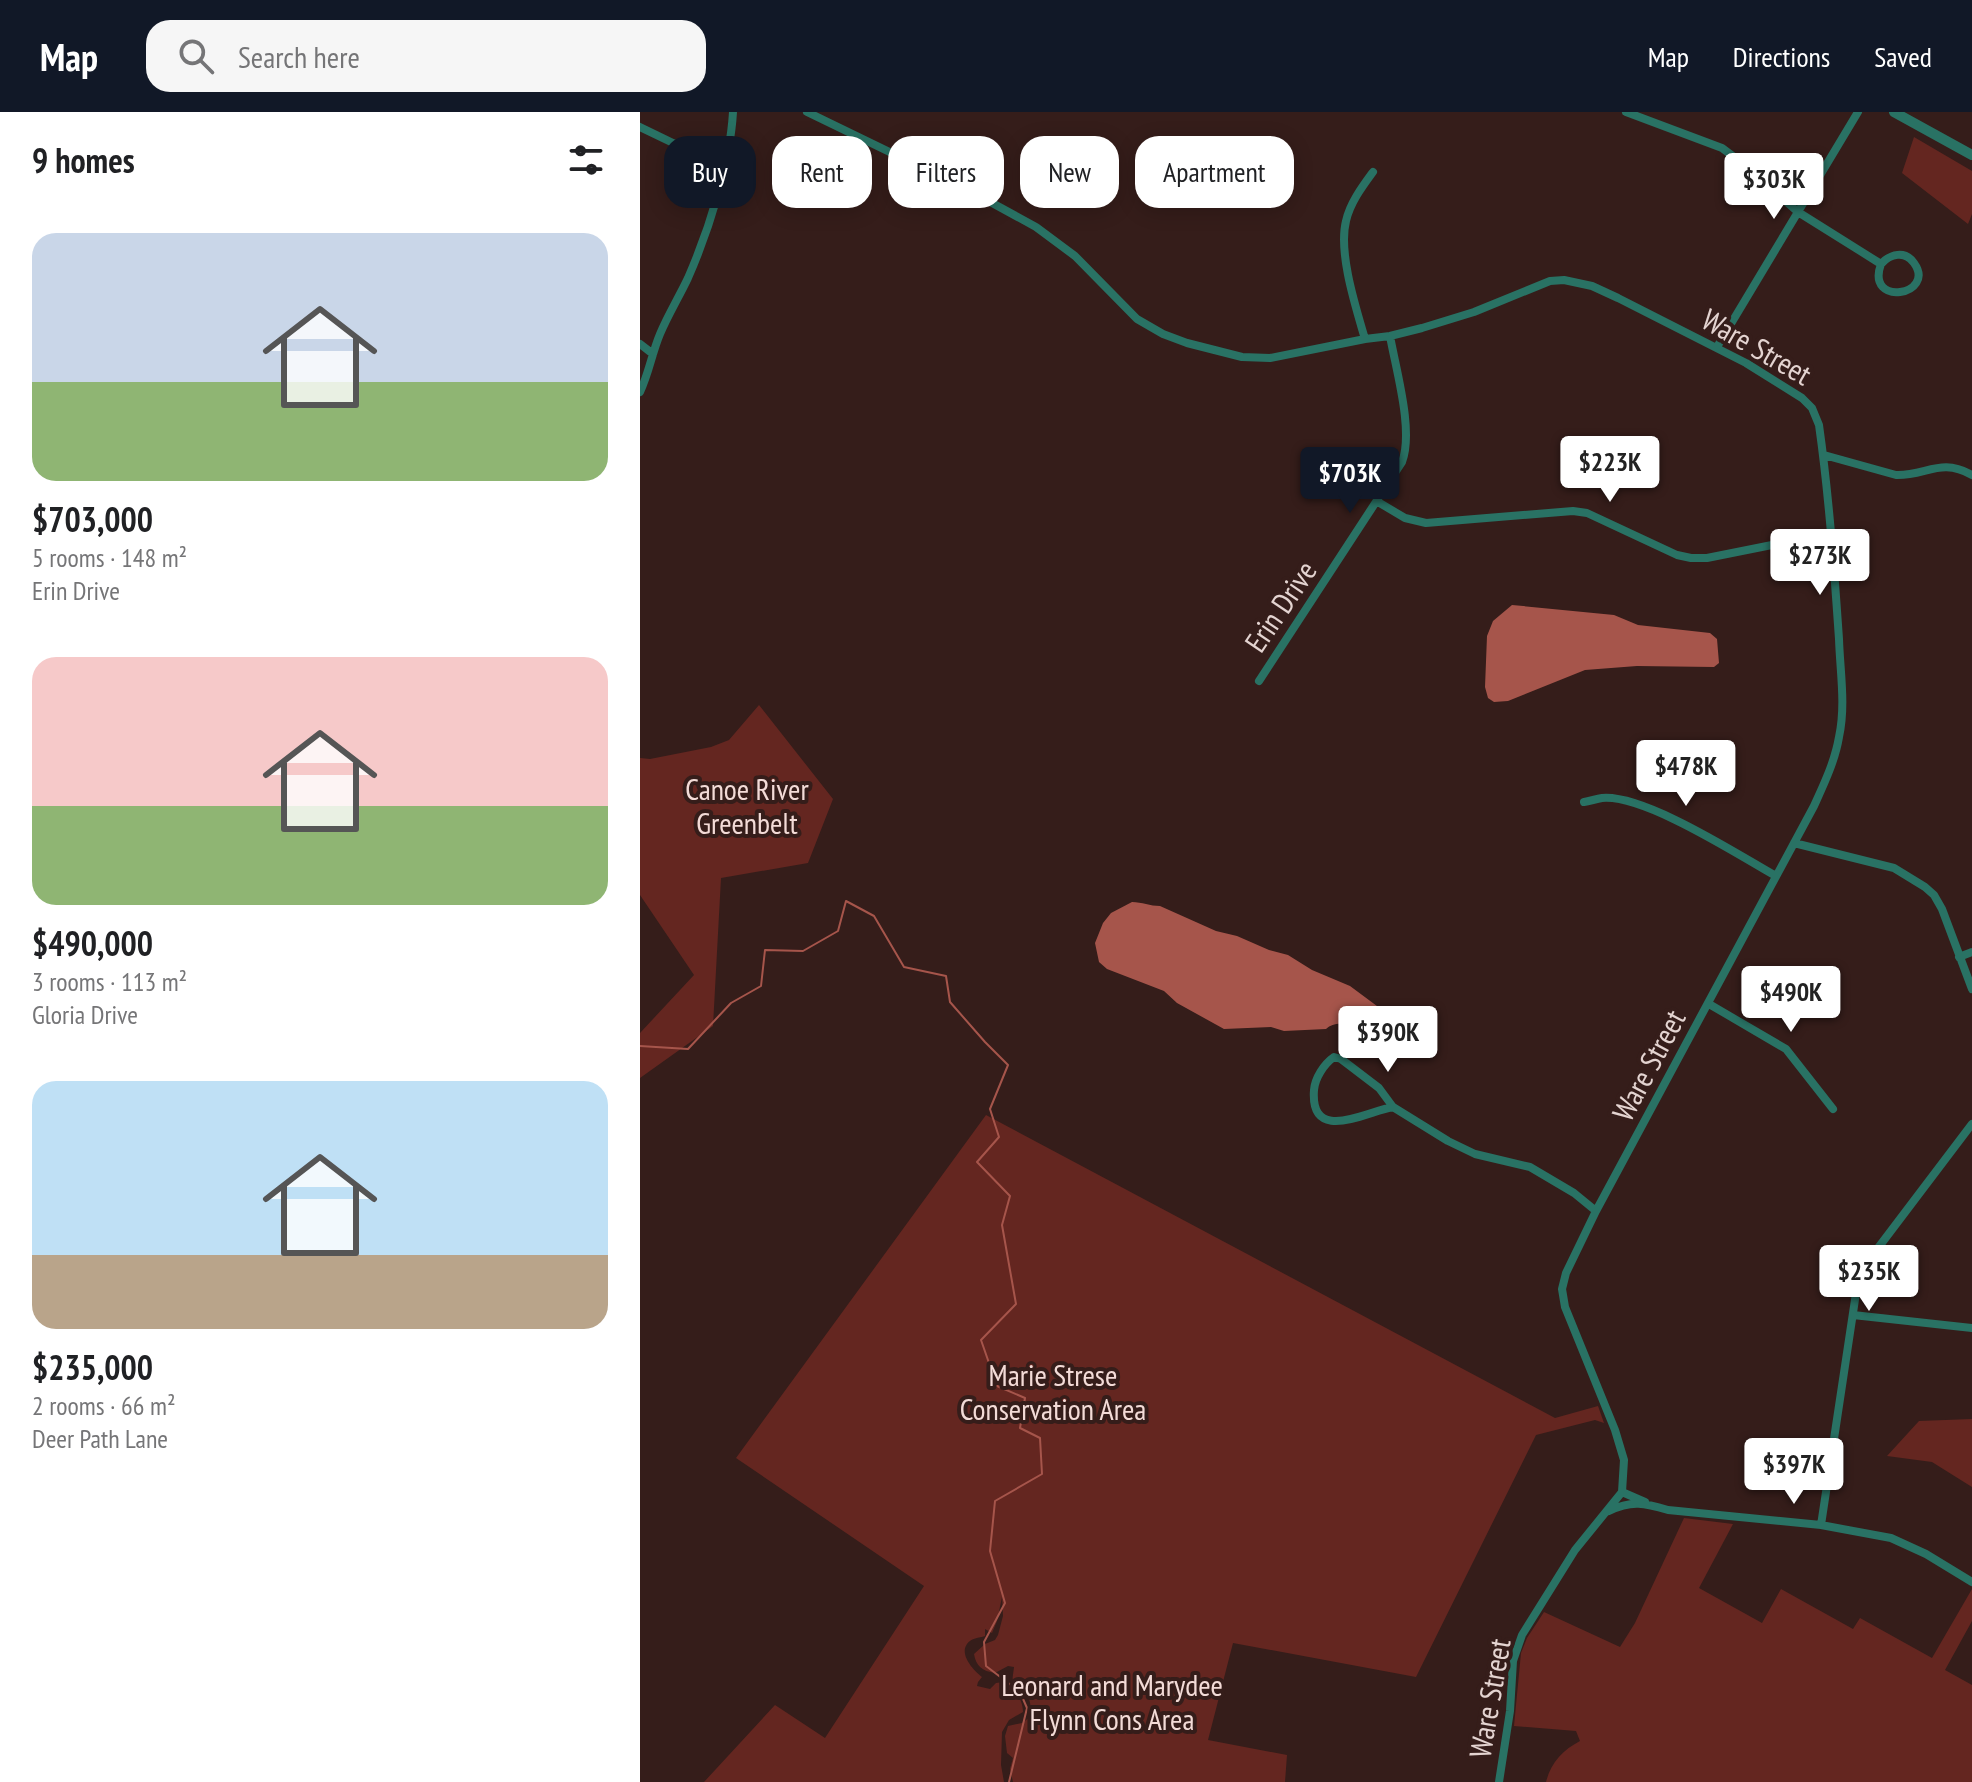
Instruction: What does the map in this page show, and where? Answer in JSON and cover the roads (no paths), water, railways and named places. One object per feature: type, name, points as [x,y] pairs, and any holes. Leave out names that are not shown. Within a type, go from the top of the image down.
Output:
[{"type":"street","points":[[730,136],[733,112]]},
{"type":"street","name":"Ware Street","points":[[807,112],[972,192],[1036,227],[1075,256],[1137,319],[1163,334],[1199,346],[1242,357],[1270,358],[1390,336],[1444,322],[1550,281],[1564,280],[1592,286],[1650,312],[1783,385],[1812,408],[1819,425],[1824,455],[1832,533],[1842,706],[1840,737],[1825,781],[1794,843],[1596,1211],[1566,1273],[1562,1289],[1565,1307],[1601,1392],[1624,1460],[1622,1492],[1575,1550],[1522,1635],[1513,1661],[1510,1711],[1499,1782]]},
{"type":"street","points":[[1626,112],[1722,148],[1798,212],[1881,264]]},
{"type":"street","points":[[1717,347],[1858,112]]},
{"type":"street","points":[[1894,112],[1972,155]]},
{"type":"street","points":[[640,127],[664,139]]},
{"type":"street","points":[[1365,339],[1343,235],[1354,200],[1373,172]]},
{"type":"street","points":[[640,392],[661,331],[696,259],[713,208]]},
{"type":"street","points":[[1892,256],[1905,256],[1915,264],[1915,284],[1900,293],[1889,291],[1880,282],[1881,264],[1892,256]]},
{"type":"street","name":"Erin Drive","points":[[1259,681],[1402,462],[1407,434],[1390,336]]},
{"type":"street","points":[[640,344],[653,354]]},
{"type":"street","points":[[1824,455],[1896,475],[1946,466],[1972,475]]},
{"type":"street","points":[[1378,502],[1405,518],[1426,523],[1573,511],[1587,513],[1677,555],[1691,558],[1707,558],[1832,533]]},
{"type":"street","points":[[1584,802],[1604,798],[1637,803],[1679,822],[1776,876]]},
{"type":"street","points":[[1794,843],[1894,868],[1925,887],[1942,909],[1972,989]]},
{"type":"street","points":[[1959,957],[1972,952]]},
{"type":"street","points":[[1709,1004],[1786,1049],[1833,1109]]},
{"type":"street","points":[[1393,1107],[1351,1119],[1325,1120],[1316,1108],[1314,1085],[1329,1061],[1334,1057],[1341,1059],[1379,1088],[1393,1107],[1448,1141],[1475,1154],[1530,1167],[1574,1193],[1596,1211]]},
{"type":"street","points":[[1821,1525],[1856,1293],[1878,1248],[1972,1124]]},
{"type":"street","points":[[1853,1315],[1972,1328]]},
{"type":"street","points":[[1622,1492],[1668,1510],[1821,1525],[1891,1538],[1926,1554],[1972,1582]]},
{"type":"street","points":[[1606,1513],[1625,1503],[1650,1504]]},
{"type":"waterway","points":[[640,1046],[688,1049],[731,1003],[761,986],[765,950],[803,951],[838,931],[846,901],[874,916],[904,967],[946,976],[950,1002],[1008,1065],[990,1109],[999,1137],[977,1162],[1010,1196],[1002,1225],[1016,1304],[981,1340],[997,1386],[1025,1398],[1020,1428],[1040,1438],[1042,1474],[995,1501],[990,1551],[1005,1603],[984,1642],[986,1666],[1020,1692],[1027,1708],[1009,1782]]},
{"type":"park label","name":"Canoe River Greenbelt","points":[[747,805]]},
{"type":"park label","name":"Marie Strese Conservation Area","points":[[1053,1391]]},
{"type":"park label","name":"Leonard and Marydee Flynn Cons Area","points":[[1112,1701]]}]
